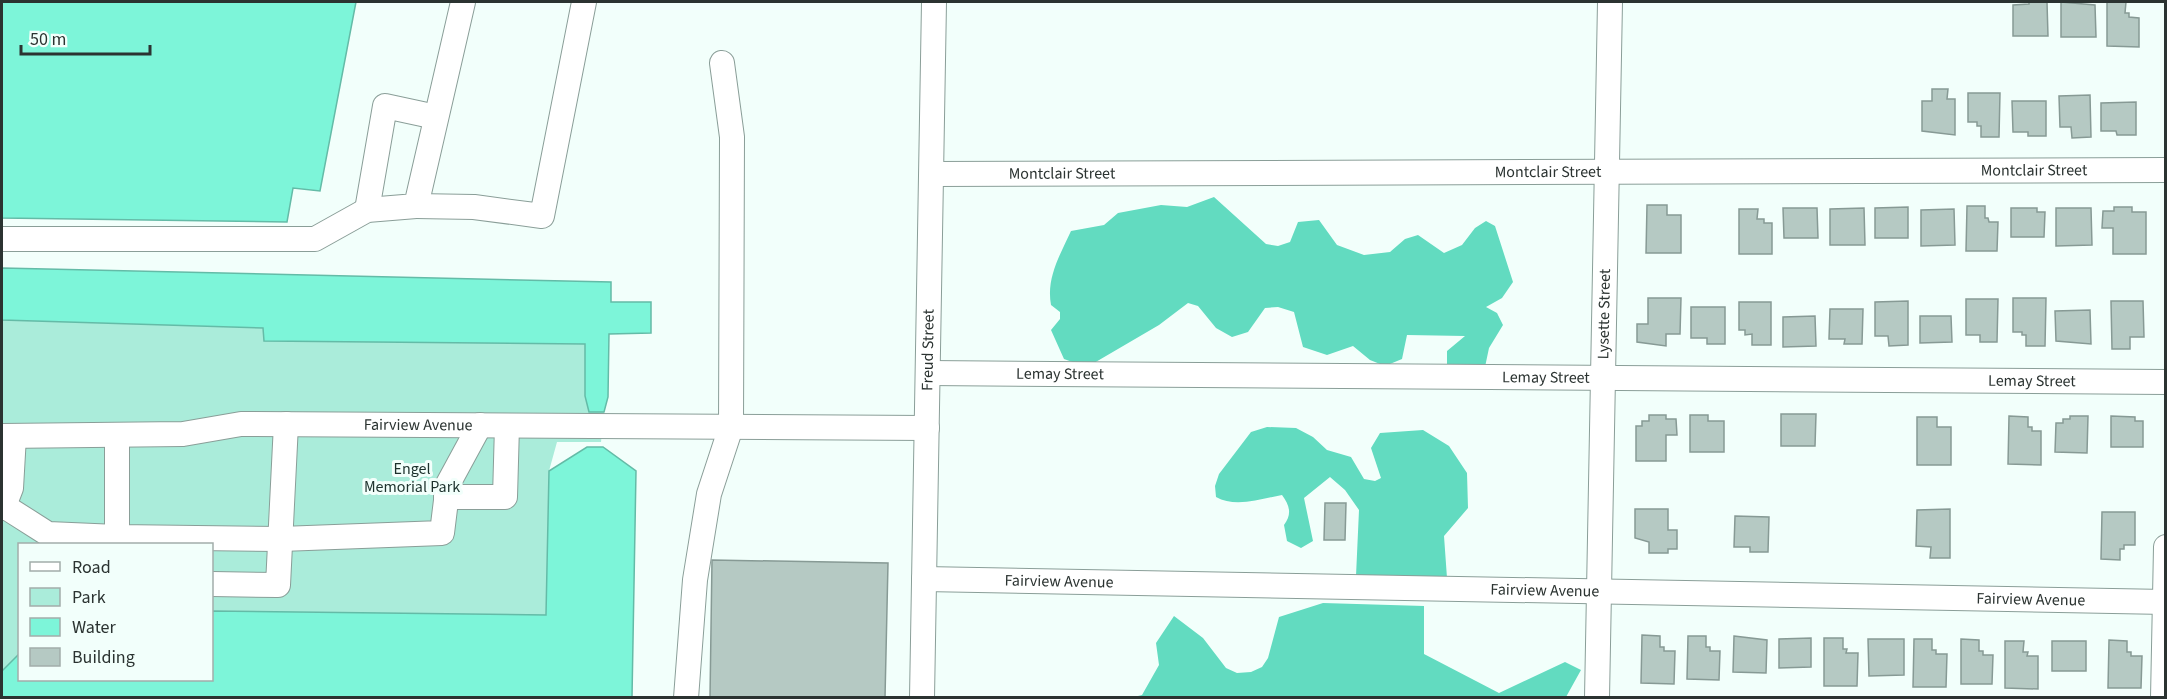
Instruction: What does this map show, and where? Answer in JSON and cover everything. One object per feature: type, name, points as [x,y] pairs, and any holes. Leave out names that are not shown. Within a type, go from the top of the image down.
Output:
[{"type":"street","points":[[416,206],[463,2]]},
{"type":"street","points":[[2,239],[315,239],[367,210],[416,206],[474,207],[542,216],[584,2]]},
{"type":"street","name":"Freud Street","points":[[922,698],[934,2]]},
{"type":"street","name":"Lysette Street","points":[[1597,698],[1610,2]]},
{"type":"street","points":[[686,698],[694,580],[709,494],[731,427],[732,137],[722,63]]},
{"type":"street","points":[[367,210],[385,106],[436,117]]},
{"type":"street","name":"Montclair Street","points":[[932,174],[2166,170]]},
{"type":"street","name":"Lemay Street","points":[[928,373],[2166,382]]},
{"type":"street","name":"Fairview Avenue","points":[[8,436],[183,434],[241,424],[927,428]]},
{"type":"street","points":[[213,584],[278,585],[286,424]]},
{"type":"street","points":[[8,436],[11,488],[2,506],[48,534],[117,541],[281,539],[442,533],[448,484],[480,425]]},
{"type":"street","points":[[446,497],[505,497],[507,426]]},
{"type":"street","points":[[117,435],[117,541]]},
{"type":"street","points":[[2163,698],[2166,547]]},
{"type":"street","name":"Fairview Avenue","points":[[924,579],[2165,602]]},
{"type":"green space","name":"Engel Memorial Park","points":[[2,320],[264,328],[264,341],[586,344],[585,396],[589,412],[604,412],[601,442],[557,442],[549,471],[546,616],[213,611],[213,543],[18,543],[18,655],[2,671]]},
{"type":"shaded area","points":[[1214,197],[1266,244],[1278,246],[1290,242],[1298,222],[1319,220],[1337,245],[1364,255],[1390,252],[1405,239],[1418,235],[1444,253],[1462,245],[1475,228],[1486,221],[1495,226],[1513,282],[1502,298],[1486,307],[1497,313],[1503,325],[1489,348],[1485,367],[1447,367],[1447,351],[1465,336],[1407,335],[1402,359],[1385,366],[1370,360],[1353,346],[1327,355],[1303,347],[1294,312],[1278,307],[1265,308],[1248,332],[1232,337],[1216,328],[1198,306],[1188,303],[1159,325],[1094,363],[1078,364],[1064,359],[1051,330],[1060,319],[1060,312],[1051,305],[1050,285],[1055,267],[1071,231],[1104,225],[1118,213],[1161,205],[1187,207]]},
{"type":"shaded area","points":[[1267,427],[1296,428],[1313,437],[1327,450],[1351,457],[1364,479],[1375,481],[1381,478],[1371,448],[1380,433],[1423,430],[1449,446],[1467,473],[1468,508],[1444,536],[1447,578],[1356,576],[1359,510],[1345,490],[1330,477],[1304,498],[1313,541],[1301,548],[1287,541],[1284,525],[1289,510],[1282,495],[1240,502],[1231,502],[1216,497],[1215,486],[1219,474],[1251,432]]},
{"type":"shaded area","points":[[1323,603],[1424,606],[1424,654],[1499,693],[1565,662],[1581,670],[1566,697],[1134,697],[1142,695],[1159,665],[1156,643],[1174,616],[1203,638],[1226,668],[1237,673],[1251,672],[1262,667],[1268,658],[1279,617]]},
{"type":"water","points":[[2,2],[356,2],[320,191],[293,188],[287,222],[2,218]]},
{"type":"water","points":[[2,268],[611,282],[611,302],[651,302],[651,333],[609,334],[608,397],[604,412],[589,412],[585,396],[585,344],[264,341],[263,328],[2,320]]},
{"type":"water","points":[[587,447],[603,447],[636,471],[632,697],[2,697],[2,671],[18,655],[18,681],[213,681],[213,611],[546,615],[549,471]]},
{"type":"building","points":[[2029,2],[2047,2],[2048,36],[2013,36],[2013,5],[2029,4]]},
{"type":"building","points":[[2061,2],[2095,5],[2096,37],[2061,37]]},
{"type":"building","points":[[2107,2],[2126,2],[2125,13],[2129,13],[2129,17],[2139,18],[2139,47],[2107,46]]},
{"type":"building","points":[[1932,89],[1948,89],[1947,99],[1955,99],[1955,135],[1922,131],[1922,101],[1932,101]]},
{"type":"building","points":[[1968,93],[2000,93],[1999,137],[1981,137],[1981,126],[1977,126],[1977,122],[1968,122]]},
{"type":"building","points":[[2090,95],[2091,137],[2072,138],[2071,127],[2060,127],[2059,96]]},
{"type":"building","points":[[2012,101],[2046,101],[2046,136],[2028,136],[2028,132],[2013,132]]},
{"type":"building","points":[[2136,102],[2136,135],[2117,135],[2116,131],[2101,131],[2101,103]]},
{"type":"building","points":[[1647,205],[1667,205],[1667,215],[1681,215],[1681,253],[1646,253]]},
{"type":"building","points":[[1967,206],[1985,206],[1985,218],[1988,218],[1989,222],[1998,222],[1997,251],[1966,251]]},
{"type":"building","points":[[1908,207],[1908,238],[1875,238],[1875,208]]},
{"type":"building","points":[[2114,207],[2132,207],[2132,212],[2146,212],[2146,254],[2113,254],[2113,228],[2102,228],[2103,211],[2114,211]]},
{"type":"building","points":[[1783,208],[1817,208],[1818,238],[1784,238]]},
{"type":"building","points":[[1864,208],[1865,245],[1830,245],[1830,209]]},
{"type":"building","points":[[2011,208],[2037,208],[2037,212],[2045,212],[2044,237],[2011,237]]},
{"type":"building","points":[[2056,208],[2091,208],[2092,245],[2056,246]]},
{"type":"building","points":[[1739,209],[1758,209],[1757,219],[1764,219],[1764,223],[1772,223],[1772,254],[1739,254]]},
{"type":"building","points":[[1954,209],[1955,245],[1921,246],[1921,210]]},
{"type":"building","points":[[1648,298],[1681,298],[1680,334],[1666,334],[1666,346],[1637,342],[1637,324],[1648,324]]},
{"type":"building","points":[[2013,298],[2046,298],[2045,346],[2026,346],[2026,335],[2022,335],[2022,332],[2013,332]]},
{"type":"building","points":[[1966,299],[1998,299],[1997,342],[1980,342],[1980,335],[1966,335]]},
{"type":"building","points":[[1908,301],[1908,345],[1889,346],[1888,336],[1875,336],[1875,302]]},
{"type":"building","points":[[2111,301],[2143,301],[2144,337],[2130,337],[2130,349],[2112,349]]},
{"type":"building","points":[[1739,302],[1771,302],[1771,345],[1752,345],[1752,334],[1745,335],[1745,330],[1739,330]]},
{"type":"building","points":[[1691,307],[1725,307],[1725,344],[1707,344],[1707,338],[1691,338]]},
{"type":"building","points":[[1830,309],[1863,309],[1862,344],[1844,344],[1845,339],[1829,339]]},
{"type":"building","points":[[2090,310],[2091,344],[2056,341],[2055,311]]},
{"type":"building","points":[[1815,316],[1816,346],[1783,347],[1783,317]]},
{"type":"building","points":[[1920,316],[1951,316],[1952,342],[1920,343]]},
{"type":"building","points":[[1781,414],[1816,414],[1815,446],[1781,446]]},
{"type":"building","points":[[1649,415],[1666,415],[1666,419],[1676,419],[1677,435],[1666,435],[1666,461],[1636,461],[1636,426],[1642,426],[1642,421],[1649,421]]},
{"type":"building","points":[[1690,415],[1708,415],[1708,421],[1724,421],[1724,452],[1690,452]]},
{"type":"building","points":[[2009,416],[2028,417],[2028,427],[2032,427],[2032,431],[2041,431],[2041,465],[2008,464]]},
{"type":"building","points":[[2070,416],[2088,416],[2087,453],[2055,452],[2056,423],[2063,423],[2063,419],[2070,419]]},
{"type":"building","points":[[2111,416],[2135,417],[2135,421],[2143,421],[2143,447],[2111,447]]},
{"type":"building","points":[[1917,417],[1937,417],[1937,427],[1951,427],[1951,465],[1917,465]]},
{"type":"building","points":[[1325,503],[1346,503],[1345,540],[1324,540]]},
{"type":"building","points":[[1635,509],[1668,509],[1668,530],[1677,530],[1677,549],[1668,549],[1668,553],[1649,553],[1649,542],[1635,538]]},
{"type":"building","points":[[1950,509],[1950,558],[1930,558],[1931,547],[1916,546],[1917,510]]},
{"type":"building","points":[[2102,512],[2135,512],[2135,545],[2124,545],[2124,549],[2120,549],[2120,560],[2101,559]]},
{"type":"building","points":[[1735,516],[1769,517],[1768,552],[1750,552],[1750,547],[1734,547]]},
{"type":"building","points":[[712,560],[888,563],[885,698],[710,698]]},
{"type":"building","points":[[1642,635],[1660,636],[1660,647],[1664,647],[1664,651],[1675,651],[1674,684],[1641,683]]},
{"type":"building","points":[[1688,636],[1706,636],[1706,647],[1710,647],[1710,651],[1720,651],[1719,680],[1687,679]]},
{"type":"building","points":[[1734,636],[1767,640],[1766,673],[1733,672]]},
{"type":"building","points":[[1811,638],[1811,667],[1779,668],[1779,639]]},
{"type":"building","points":[[1824,638],[1843,638],[1843,649],[1847,649],[1846,653],[1858,653],[1857,686],[1824,686]]},
{"type":"building","points":[[1868,639],[1904,639],[1904,675],[1869,676]]},
{"type":"building","points":[[1914,639],[1932,639],[1932,650],[1936,650],[1936,654],[1947,654],[1946,687],[1913,687]]},
{"type":"building","points":[[1961,639],[1979,640],[1979,651],[1983,651],[1983,655],[1993,655],[1992,684],[1961,684]]},
{"type":"building","points":[[2109,640],[2127,641],[2127,652],[2131,652],[2131,656],[2142,656],[2141,688],[2108,688]]},
{"type":"building","points":[[2005,641],[2024,641],[2023,652],[2028,652],[2027,656],[2038,656],[2038,689],[2005,688]]},
{"type":"building","points":[[2052,641],[2086,641],[2086,671],[2052,671]]}]
